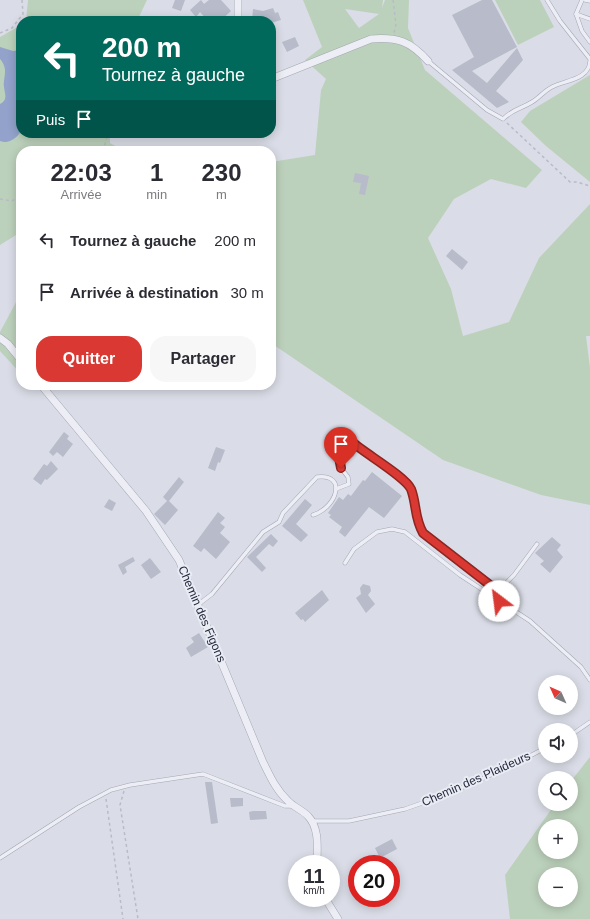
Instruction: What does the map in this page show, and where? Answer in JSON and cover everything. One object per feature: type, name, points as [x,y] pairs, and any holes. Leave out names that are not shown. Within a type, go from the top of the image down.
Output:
[{"type":"street","points":[[238,0],[238,16]]},
{"type":"street","points":[[276,78],[358,43],[371,39],[393,39],[405,41],[416,48],[428,61]]},
{"type":"street","points":[[0,338],[8,344],[16,354]]},
{"type":"street","name":"Chemin des Figons","points":[[45,390],[160,531],[186,572],[263,762],[275,786],[311,821],[318,839],[317,855]]},
{"type":"street","points":[[331,907],[338,919]]},
{"type":"lane","points":[[428,61],[487,110],[503,119],[511,111],[531,102],[552,87],[576,79],[590,67],[590,60],[560,21],[547,0]]},
{"type":"lane","points":[[582,0],[576,14],[582,31],[590,42]]},
{"type":"lane","points":[[585,0],[590,1]]},
{"type":"lane","points":[[576,14],[590,19]]},
{"type":"lane","points":[[336,489],[349,484],[348,477],[341,468],[339,457],[351,441],[403,480],[410,488],[417,523],[423,533],[499,592]]},
{"type":"lane","points":[[199,604],[212,594],[263,532],[279,522],[283,513],[317,477],[325,476],[332,480],[336,489],[334,498],[324,512],[313,515]]},
{"type":"lane","points":[[345,563],[354,549],[377,532],[392,529],[405,532],[460,576],[530,620],[581,667],[590,680]]},
{"type":"lane","points":[[499,601],[500,589],[514,575],[537,544]]},
{"type":"lane","points":[[578,730],[590,722]]},
{"type":"lane","name":"Chemin des Plaideurs","points":[[311,821],[349,821],[405,809],[445,795],[511,766],[538,752]]},
{"type":"lane","points":[[0,858],[79,807],[104,794],[127,786],[204,774],[285,806],[295,806]]},
{"type":"path","points":[[21,16],[23,14],[22,0]]},
{"type":"path","points":[[393,0],[396,24],[393,39]]},
{"type":"path","points":[[0,33],[12,28],[16,23]]},
{"type":"path","points":[[503,119],[570,182],[578,182],[590,186]]},
{"type":"path","points":[[0,199],[11,201],[16,199]]},
{"type":"path","points":[[127,786],[122,795],[120,805],[138,919]]},
{"type":"path","points":[[104,794],[108,807],[124,919]]},
{"type":"green space","points":[[28,0],[147,0],[139,16],[26,16]]},
{"type":"green space","points":[[303,0],[383,0],[382,8],[385,0],[409,0],[408,28],[425,70],[542,170],[526,188],[491,179],[454,199],[428,238],[451,289],[463,336],[509,322],[539,258],[590,204],[590,336],[586,336],[590,368],[590,505],[541,495],[443,460],[276,346],[276,161],[315,155],[321,90],[326,79],[305,60],[322,47]],"holes":[[[345,9],[379,14],[359,28]]]},
{"type":"green space","points":[[495,0],[540,0],[554,27],[518,45]]},
{"type":"green space","points":[[16,28],[16,138],[110,138],[110,143],[115,146],[16,146],[16,235],[0,245],[0,37]]},
{"type":"green space","points":[[590,75],[590,182],[546,146],[521,122],[530,111]]},
{"type":"green space","points":[[16,302],[16,369],[0,351],[0,332]]},
{"type":"green space","points":[[590,757],[590,919],[510,919],[505,875],[538,828],[538,859],[578,859],[578,819],[544,819],[550,811],[578,811],[578,772]]},
{"type":"water","points":[[0,47],[16,51],[16,137],[6,142],[0,141],[0,104],[4,101],[5,97],[5,70],[0,59]]},
{"type":"building","points":[[175,0],[185,0],[181,11],[172,8]]},
{"type":"building","points":[[201,0],[204,4],[209,0],[221,0],[231,11],[226,16],[204,16],[200,12],[195,16],[190,10]]},
{"type":"building","points":[[482,0],[492,0],[517,47],[472,71],[487,83],[517,48],[523,60],[496,91],[509,102],[497,108],[452,70],[474,57],[452,15]]},
{"type":"building","points":[[273,8],[275,13],[278,12],[281,20],[276,22],[276,16],[252,16],[253,9],[263,11]]},
{"type":"building","points":[[295,37],[299,46],[287,52],[282,42]]},
{"type":"building","points":[[355,173],[369,176],[365,195],[359,194],[361,183],[353,182]]},
{"type":"building","points":[[452,249],[468,262],[462,270],[446,256]]},
{"type":"building","points":[[64,432],[69,436],[67,439],[73,444],[63,457],[57,452],[53,456],[49,452]]},
{"type":"building","points":[[216,447],[225,450],[215,471],[208,468]]},
{"type":"building","points":[[51,461],[58,469],[47,480],[45,479],[41,485],[33,479],[44,464],[47,466]]},
{"type":"building","points":[[372,472],[402,496],[384,518],[369,507],[345,537],[339,532],[342,527],[329,517],[331,515],[328,513],[339,497],[343,500],[348,494],[351,496],[363,480],[365,481]]},
{"type":"building","points":[[179,477],[184,482],[169,501],[178,510],[165,525],[154,514],[167,501],[163,497]]},
{"type":"building","points":[[109,499],[116,503],[112,511],[104,507]]},
{"type":"building","points":[[305,499],[312,505],[296,524],[308,535],[301,542],[282,526]]},
{"type":"building","points":[[218,512],[225,518],[220,523],[225,527],[220,533],[230,542],[216,559],[204,548],[201,552],[193,546]]},
{"type":"building","points":[[271,534],[278,541],[273,547],[269,544],[256,557],[266,568],[262,572],[247,557]]},
{"type":"building","points":[[552,537],[561,545],[557,550],[563,557],[550,573],[540,564],[544,561],[535,553]]},
{"type":"building","points":[[133,557],[135,561],[125,567],[127,572],[123,575],[118,565]]},
{"type":"building","points":[[150,558],[161,572],[151,579],[141,565]]},
{"type":"building","points":[[363,584],[370,586],[371,591],[368,595],[375,604],[366,613],[356,598],[361,594],[360,588]]},
{"type":"building","points":[[322,590],[329,600],[305,622],[303,619],[301,620],[295,613]]},
{"type":"building","points":[[199,633],[208,647],[191,657],[186,648],[194,642],[191,638]]},
{"type":"building","points":[[205,782],[212,782],[218,823],[211,824]]},
{"type":"building","points":[[230,798],[243,798],[243,806],[231,807]]},
{"type":"building","points":[[266,811],[267,819],[250,820],[249,812]]},
{"type":"building","points":[[392,839],[397,849],[386,855],[378,855],[375,848]]},
{"type":"route","points":[[341,468],[339,457],[351,441],[403,480],[410,488],[417,523],[423,533],[499,592],[499,601]]}]
